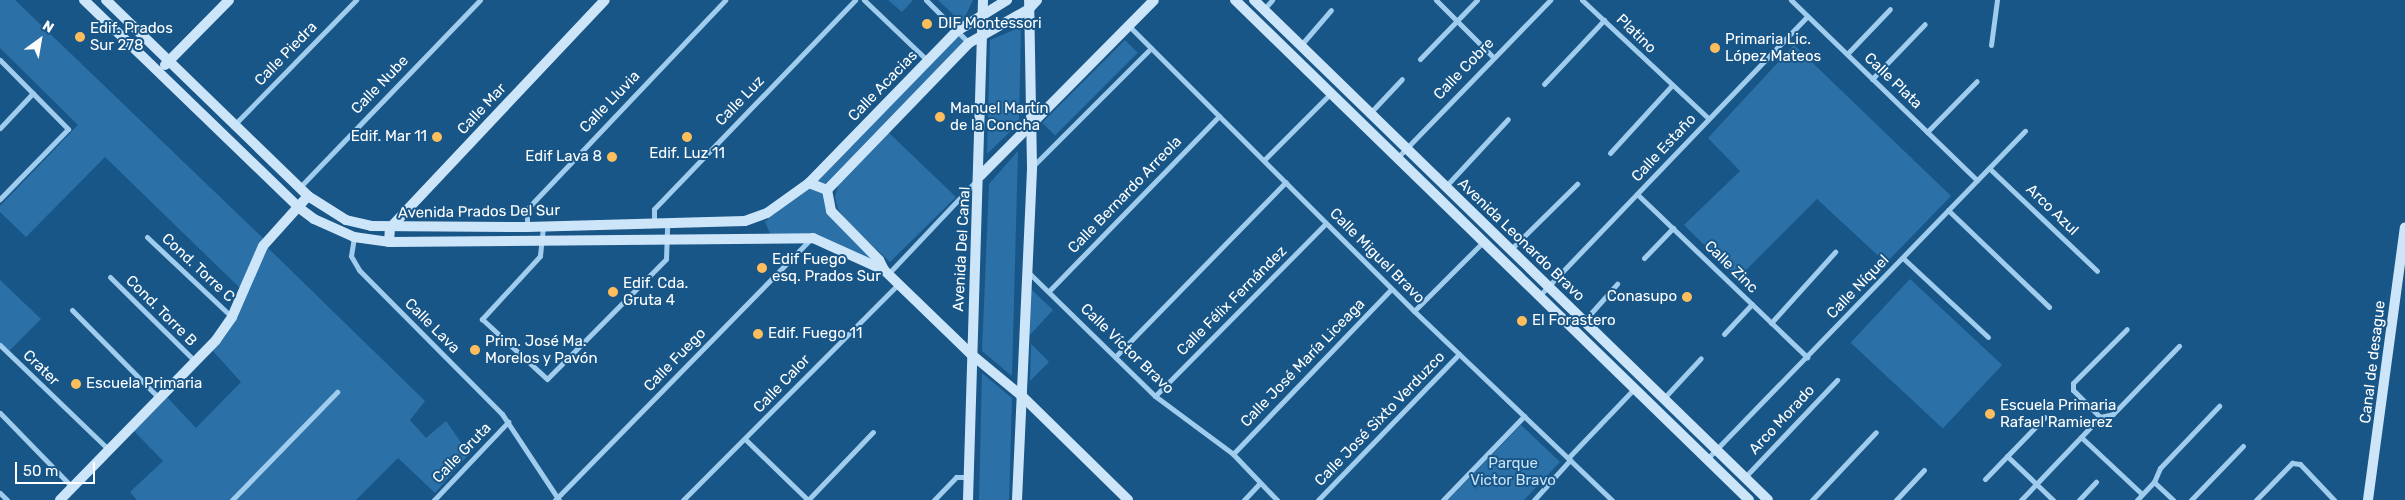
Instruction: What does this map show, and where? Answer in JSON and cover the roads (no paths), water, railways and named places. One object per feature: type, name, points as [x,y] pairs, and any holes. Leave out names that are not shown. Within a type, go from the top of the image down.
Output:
[{"type":"main road","name":"Avenida Prados Del Sur","points":[[84,0],[298,207],[314,219],[354,237],[389,242],[668,241],[812,238],[886,272]]},
{"type":"main road","name":"Avenida Prados Del Sur","points":[[106,0],[299,188],[308,196],[346,220],[390,228],[527,227],[745,221],[767,213],[809,183]]},
{"type":"main road","points":[[158,72],[229,0]]},
{"type":"main road","name":"Calle Mar","points":[[390,228],[605,0]]},
{"type":"main road","name":"Avenida Del Canal","points":[[968,500],[980,176],[980,36],[983,0]]},
{"type":"main road","name":"Calle Acacias","points":[[809,183],[957,31],[1007,0]]},
{"type":"main road","points":[[809,183],[827,190],[969,43],[1037,0]]},
{"type":"main road","points":[[980,176],[1154,0]]},
{"type":"main road","name":"Avenida Leonardo Bravo","points":[[1235,0],[1332,92],[1749,500]]},
{"type":"main road","name":"Avenida Leonardo Bravo","points":[[1254,0],[1768,500]]},
{"type":"main road","points":[[1017,500],[1032,167],[1029,4]]},
{"type":"main road","name":"Avenida Prados Del Sur","points":[[827,190],[831,211],[879,260],[886,272],[972,354],[1023,397],[1128,500]]},
{"type":"main road","points":[[60,500],[195,362],[232,317],[262,246],[308,196]]},
{"type":"main road","points":[[745,221],[747,240]]},
{"type":"main road","name":"Canal de desague","points":[[2368,500],[2405,227]]},
{"type":"main road","points":[[389,242],[390,228]]},
{"type":"street","name":"Calle Piedra","points":[[234,125],[356,0]]},
{"type":"street","name":"Calle Nube","points":[[299,188],[480,0]]},
{"type":"street","name":"Calle Lluvia","points":[[527,227],[527,208],[725,0]]},
{"type":"street","name":"Calle Luz","points":[[654,224],[654,209],[855,0]]},
{"type":"street","points":[[864,0],[928,61]]},
{"type":"street","points":[[926,0],[969,43]]},
{"type":"street","points":[[1264,9],[1272,0]]},
{"type":"street","points":[[1436,0],[1493,57]]},
{"type":"street","points":[[1420,59],[1477,0]]},
{"type":"street","name":"Calle Cobre","points":[[1398,157],[1550,0]]},
{"type":"street","name":"Platino","points":[[1582,0],[1708,118]]},
{"type":"street","name":"Calle Plata","points":[[1790,0],[1977,180]]},
{"type":"street","points":[[1990,44],[1997,0]]},
{"type":"street","points":[[1846,54],[1890,9]]},
{"type":"street","points":[[1301,45],[1331,10]]},
{"type":"street","name":"Calle Estaño","points":[[1539,296],[1807,17]]},
{"type":"street","points":[[1544,84],[1604,20]]},
{"type":"street","points":[[1872,79],[1925,24]]},
{"type":"street","name":"Calle Miguel Bravo","points":[[1128,25],[1414,312],[1612,500]]},
{"type":"street","points":[[1032,167],[1151,48]]},
{"type":"street","points":[[0,60],[68,128],[0,199]]},
{"type":"street","points":[[1371,112],[1402,79]]},
{"type":"street","points":[[1927,132],[1977,80]]},
{"type":"street","points":[[1610,154],[1672,86]]},
{"type":"street","points":[[1264,160],[1332,92]]},
{"type":"street","points":[[0,128],[33,93]]},
{"type":"street","name":"Calle Bernardo Arreola","points":[[1049,291],[1219,116]]},
{"type":"street","points":[[1445,187],[1508,119]]},
{"type":"street","name":"Calle Níquel","points":[[1707,460],[2025,131]]},
{"type":"street","name":"Arco Azul","points":[[1989,168],[2097,271]]},
{"type":"street","points":[[886,272],[980,176]]},
{"type":"street","points":[[1116,356],[1286,182]]},
{"type":"street","points":[[1511,250],[1577,184]]},
{"type":"street","name":"Calle Zinc","points":[[1637,194],[1807,357]]},
{"type":"street","points":[[1948,210],[2049,307]]},
{"type":"street","name":"Calle Félix Fernández","points":[[1155,396],[1326,223]]},
{"type":"street","points":[[543,226],[540,256],[482,319],[547,379],[666,259],[668,241],[666,224]]},
{"type":"street","points":[[1644,258],[1673,228]]},
{"type":"street","name":"Cond. Torre C","points":[[147,237],[232,317]]},
{"type":"street","name":"Calle Lava","points":[[354,237],[351,256],[359,270],[508,422],[557,499]]},
{"type":"street","name":"Calle Fuego","points":[[557,499],[812,238]]},
{"type":"street","points":[[1414,312],[1484,241]]},
{"type":"street","points":[[1771,323],[1835,252]]},
{"type":"street","points":[[1904,258],[1988,337]]},
{"type":"street","name":"Calle Víctor Bravo","points":[[1028,273],[1049,291],[1155,396],[1233,454],[1277,500]]},
{"type":"street","name":"Cond. Torre B","points":[[110,277],[195,362]]},
{"type":"street","name":"Calle Calor","points":[[683,500],[898,284]]},
{"type":"street","points":[[1584,321],[1617,284]]},
{"type":"street","name":"Calle José María Liceaga","points":[[1233,454],[1391,289]]},
{"type":"street","points":[[1724,334],[1752,304]]},
{"type":"street","points":[[72,310],[160,398]]},
{"type":"street","points":[[2100,417],[2073,390],[2073,383],[2127,328]]},
{"type":"street","name":"Crater","points":[[0,345],[108,450]]},
{"type":"street","points":[[2021,500],[2100,417],[2114,414],[2179,346]]},
{"type":"street","name":"Calle José Sixto Verduzco","points":[[1318,500],[1459,354]]},
{"type":"street","points":[[1663,399],[1700,358]]},
{"type":"street","name":"Arco Morado","points":[[1744,478],[1837,380]]},
{"type":"street","points":[[1534,500],[1634,389]]},
{"type":"street","points":[[232,500],[337,392]]},
{"type":"street","points":[[2137,500],[2154,482],[2160,468],[2219,406]]},
{"type":"street","points":[[0,413],[72,487]]},
{"type":"street","points":[[1443,500],[1524,416]]},
{"type":"street","points":[[1985,478],[2045,417]]},
{"type":"street","name":"Calle Gruta","points":[[434,500],[508,422]]},
{"type":"street","points":[[745,439],[808,500],[873,432]]},
{"type":"street","points":[[1812,500],[1876,432]]},
{"type":"street","points":[[2081,436],[2142,494]]},
{"type":"street","points":[[2191,500],[2243,446]]},
{"type":"street","points":[[2007,456],[2053,500]]},
{"type":"street","points":[[2256,500],[2292,463],[2300,464],[2334,499]]},
{"type":"street","points":[[1896,500],[1924,470]]},
{"type":"street","points":[[934,500],[956,477],[969,477]]},
{"type":"street","points":[[2079,500],[2096,482]]},
{"type":"street","points":[[2154,482],[2173,500]]},
{"type":"street","points":[[1244,500],[1260,483]]},
{"type":"street","points":[[0,493],[7,500]]},
{"type":"place","name":"DIF Montessori","points":[[927,24]]},
{"type":"place","name":"Edif. Prados Sur 278","points":[[80,37]]},
{"type":"place","name":"Primaria Lic. López Mateos","points":[[1715,48]]},
{"type":"place","name":"Manuel Martín de la Concha","points":[[940,117]]},
{"type":"place","name":"Edif. Mar 11","points":[[437,137]]},
{"type":"place","name":"Edif. Luz 11","points":[[687,137]]},
{"type":"place","name":"Edif Lava 8","points":[[612,157]]},
{"type":"place","name":"Edif Fuego esq. Prados Sur","points":[[762,268]]},
{"type":"place","name":"Edif. Cda. Gruta 4","points":[[613,292]]},
{"type":"place","name":"Conasupo","points":[[1687,297]]},
{"type":"place","name":"El Forastero","points":[[1522,321]]},
{"type":"place","name":"Edif. Fuego 11","points":[[758,334]]},
{"type":"place","name":"Prim. José Ma. Morelos y Pavón","points":[[475,350]]},
{"type":"place","name":"Escuela Primaria","points":[[76,384]]},
{"type":"place","name":"Escuela Primaria Rafael Ramierez","points":[[1990,414]]},
{"type":"park label","name":"Parque Victor Bravo","points":[[1513,472]]}]
